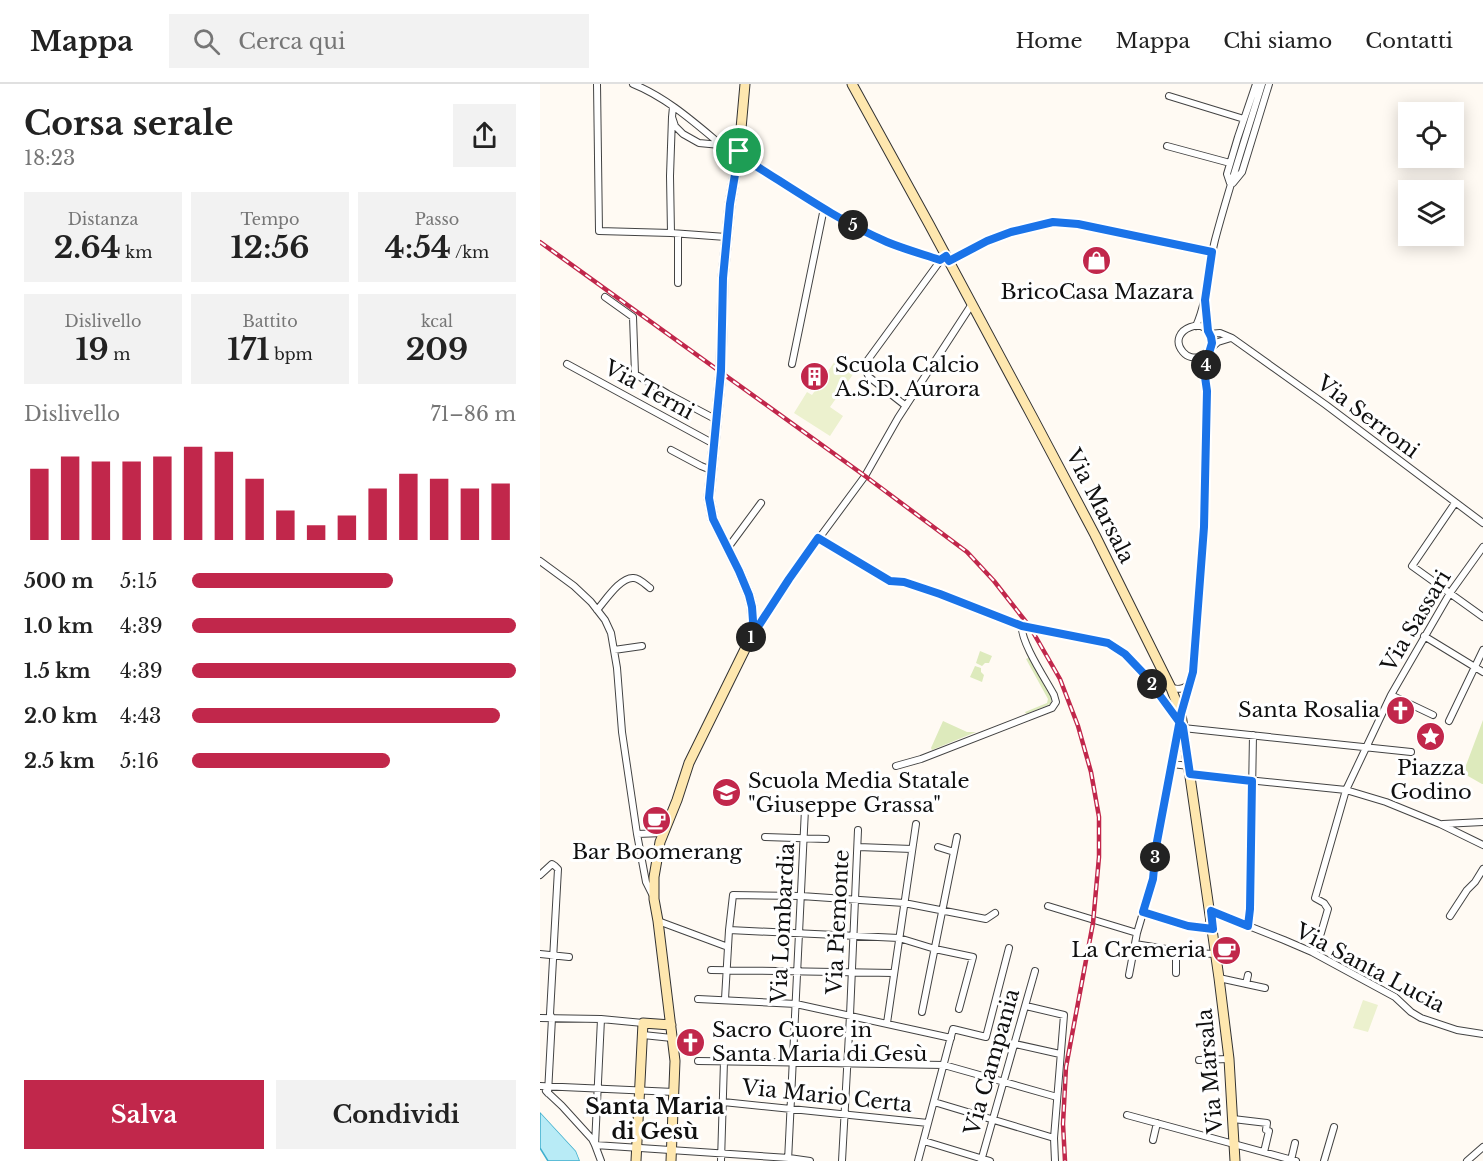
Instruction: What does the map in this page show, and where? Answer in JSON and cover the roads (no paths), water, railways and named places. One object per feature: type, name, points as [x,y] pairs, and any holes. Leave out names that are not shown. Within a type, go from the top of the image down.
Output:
[{"type":"street","points":[[597,84],[599,231],[726,237]]},
{"type":"street","points":[[633,84],[643,88],[698,125],[723,146],[730,158],[753,164],[824,208],[884,241],[945,259]]},
{"type":"street","points":[[745,84],[739,151],[726,237],[717,420],[709,498],[713,519],[745,583],[752,607],[753,621],[750,639]]},
{"type":"street","name":"Via Marsala","points":[[852,84],[1095,535],[1171,688],[1182,723],[1211,911],[1229,1059],[1235,1161]]},
{"type":"street","points":[[1230,185],[1227,174],[1256,84]]},
{"type":"street","points":[[1196,326],[1205,300],[1212,252],[1230,185],[1262,84]]},
{"type":"street","points":[[1230,185],[1242,172],[1269,84]]},
{"type":"street","points":[[1169,96],[1244,119]]},
{"type":"street","points":[[673,107],[670,176],[678,283]]},
{"type":"street","points":[[672,117],[675,126],[692,140],[739,151],[751,159],[753,164]]},
{"type":"street","points":[[1167,146],[1230,163]]},
{"type":"street","points":[[792,364],[824,208]]},
{"type":"street","points":[[906,406],[870,377],[865,369],[867,361],[945,259],[1011,232],[1053,222],[1078,224],[1212,252]]},
{"type":"street","points":[[605,297],[633,317],[635,374],[717,420]]},
{"type":"street","points":[[1204,370],[1211,340],[1208,333],[1205,300]]},
{"type":"street","points":[[671,1161],[675,1061],[654,899],[656,860],[660,842],[689,763],[750,639],[789,579],[865,476],[906,406],[972,304]]},
{"type":"street","points":[[1208,333],[1202,327],[1189,327],[1183,332],[1179,342],[1183,352],[1189,357],[1197,358],[1204,355],[1218,342],[1232,338]]},
{"type":"street","name":"Via Serroni","points":[[1208,333],[1220,333],[1232,338],[1326,405],[1483,523]]},
{"type":"street","points":[[1129,975],[1137,933],[1153,879],[1156,847],[1172,764],[1191,682],[1196,638],[1204,527],[1207,391],[1204,370],[1197,358]]},
{"type":"street","name":"Via Terni","points":[[567,364],[714,444]]},
{"type":"street","points":[[671,450],[711,470]]},
{"type":"street","points":[[727,549],[761,503]]},
{"type":"street","points":[[1455,503],[1412,566],[1483,617]]},
{"type":"street","points":[[818,538],[890,581],[904,582],[940,594],[1022,626],[1108,643],[1125,654],[1145,675],[1182,723],[1253,735],[1411,752]]},
{"type":"street","name":"Via Sassari","points":[[1312,952],[1321,933],[1328,909],[1324,903],[1315,898],[1346,790],[1390,695],[1450,593],[1483,547]]},
{"type":"street","points":[[540,561],[574,586],[605,620],[611,633],[637,834],[646,882],[654,899]]},
{"type":"street","points":[[597,610],[616,587],[631,577],[650,588]]},
{"type":"street","points":[[897,766],[921,759],[1052,708],[1056,702],[1054,695],[1026,645],[1022,626]]},
{"type":"street","points":[[1424,636],[1483,672]]},
{"type":"street","points":[[614,650],[642,646]]},
{"type":"street","points":[[1449,721],[1483,650]]},
{"type":"street","points":[[1171,688],[1179,690],[1191,682]]},
{"type":"street","points":[[1390,695],[1433,715]]},
{"type":"street","points":[[1248,926],[1253,735]]},
{"type":"street","points":[[1172,764],[1189,770],[1252,781],[1346,790],[1386,802],[1483,845]]},
{"type":"street","name":"Via Lombardia","points":[[789,1160],[805,809]]},
{"type":"street","points":[[1440,824],[1483,822]]},
{"type":"street","points":[[887,1023],[915,824]]},
{"type":"street","name":"Via Piemonte","points":[[842,1161],[858,830]]},
{"type":"street","points":[[637,834],[664,833]]},
{"type":"street","points":[[765,837],[826,839]]},
{"type":"street","points":[[922,1012],[957,837]]},
{"type":"street","points":[[858,847],[912,849]]},
{"type":"street","points":[[938,847],[954,852]]},
{"type":"street","points":[[540,875],[552,864],[558,869],[550,1014],[552,1018],[549,1089],[595,1145],[601,1161]]},
{"type":"street","points":[[1450,916],[1483,869]]},
{"type":"street","points":[[725,999],[733,895],[801,896],[904,903],[986,919],[995,913]]},
{"type":"street","points":[[1048,906],[1137,933]]},
{"type":"street","name":"Via Santa Lucia","points":[[1211,911],[1312,952],[1395,997],[1420,1018],[1457,1030],[1483,1034]]},
{"type":"street","points":[[1143,912],[1188,926],[1213,929]]},
{"type":"street","points":[[658,921],[728,947]]},
{"type":"street","points":[[729,930],[899,938],[973,957],[959,1009]]},
{"type":"street","points":[[1135,945],[1216,954]]},
{"type":"street","points":[[918,1161],[953,1029],[986,1037],[1009,948]]},
{"type":"street","points":[[1176,951],[1176,973]]},
{"type":"street","points":[[540,954],[569,957]]},
{"type":"street","points":[[711,970],[893,973]]},
{"type":"street","name":"Via Campania","points":[[982,1160],[1035,971]]},
{"type":"street","points":[[1246,984],[1248,975]]},
{"type":"street","name":"Via Marsala","points":[[1220,978],[1265,988]]},
{"type":"street","points":[[698,999],[796,1004],[951,1038]]},
{"type":"street","points":[[1026,1006],[1064,1015],[1054,1138],[1055,1161]]},
{"type":"street","points":[[540,1018],[601,1019],[670,1024]]},
{"type":"street","points":[[595,1145],[601,1019]]},
{"type":"street","points":[[636,1161],[643,1023]]},
{"type":"street","points":[[643,1035],[672,1038]]},
{"type":"street","points":[[1015,1044],[1060,1054]]},
{"type":"street","points":[[1199,1060],[1229,1059]]},
{"type":"street","points":[[698,1061],[944,1065],[1057,1097]]},
{"type":"street","points":[[721,1161],[724,1061]]},
{"type":"street","points":[[540,1087],[674,1092]]},
{"type":"street","name":"Via Mario Certa","points":[[723,1102],[928,1124]]},
{"type":"street","points":[[934,1102],[1054,1138]]},
{"type":"street","points":[[1127,1115],[1293,1160],[1295,1143]]},
{"type":"street","points":[[1233,1119],[1267,1123],[1266,1130],[1269,1131],[1264,1152]]},
{"type":"street","points":[[1153,1140],[1157,1123]]},
{"type":"street","points":[[1324,1161],[1334,1127]]},
{"type":"street","points":[[924,1141],[990,1161]]},
{"type":"street","points":[[595,1145],[810,1161]]},
{"type":"street","points":[[1467,1161],[1483,1147]]},
{"type":"water","points":[[540,1112],[576,1151],[580,1161],[548,1161],[540,1148]]},
{"type":"railway","points":[[540,242],[967,552],[994,581],[1030,627],[1060,679],[1078,726],[1091,772],[1099,817],[1099,857],[1093,923],[1066,1067],[1063,1124],[1065,1161]]},
{"type":"place","name":"BricoCasa Mazara","points":[[1097,261]]},
{"type":"place","name":"Scuola Calcio A.S.D. Aurora","points":[[814,377]]},
{"type":"place","name":"Santa Rosalia","points":[[1401,710]]},
{"type":"place","name":"Piazza Godino","points":[[1431,737]]},
{"type":"place","name":"Scuola Media Statale \"Giuseppe Grassa\"","points":[[727,793]]},
{"type":"place","name":"Bar Boomerang","points":[[657,821]]},
{"type":"place","name":"La Cremeria","points":[[1227,950]]},
{"type":"place","name":"Sacro Cuore in Santa Maria di Gesù","points":[[691,1042]]},
{"type":"district","name":"Santa Maria di Gesù","points":[[655,1118]]}]
